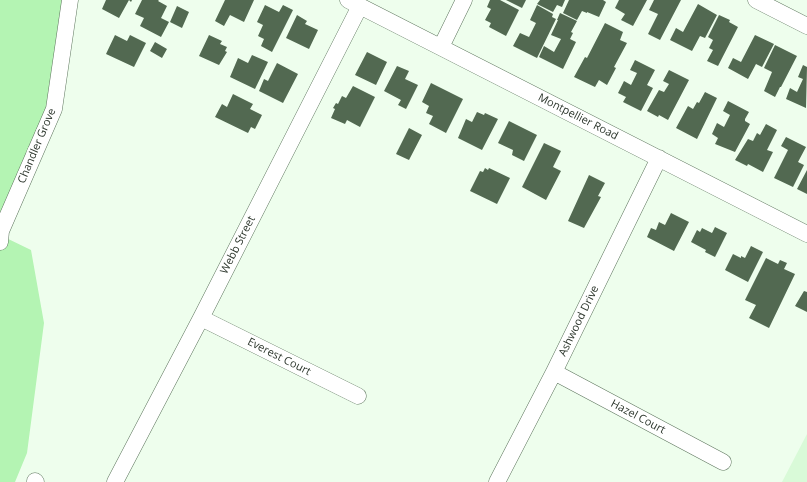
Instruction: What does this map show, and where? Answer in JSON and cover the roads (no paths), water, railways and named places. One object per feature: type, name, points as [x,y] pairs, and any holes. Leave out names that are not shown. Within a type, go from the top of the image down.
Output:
[{"type":"street","name":"Chandler Grove","points":[[0,242],[1,231],[54,109],[70,0]]},
{"type":"street","points":[[441,46],[464,0]]},
{"type":"street","points":[[756,0],[807,26]]},
{"type":"street","name":"Montpellier Road","points":[[354,3],[441,46],[807,234]]},
{"type":"street","name":"Webb Street","points":[[115,482],[201,318],[354,3]]},
{"type":"street","name":"Ashwood Drive","points":[[497,482],[554,372],[659,158]]},
{"type":"street","name":"Everest Court","points":[[201,318],[358,396]]},
{"type":"street","name":"Hazel Court","points":[[554,372],[723,462]]}]
